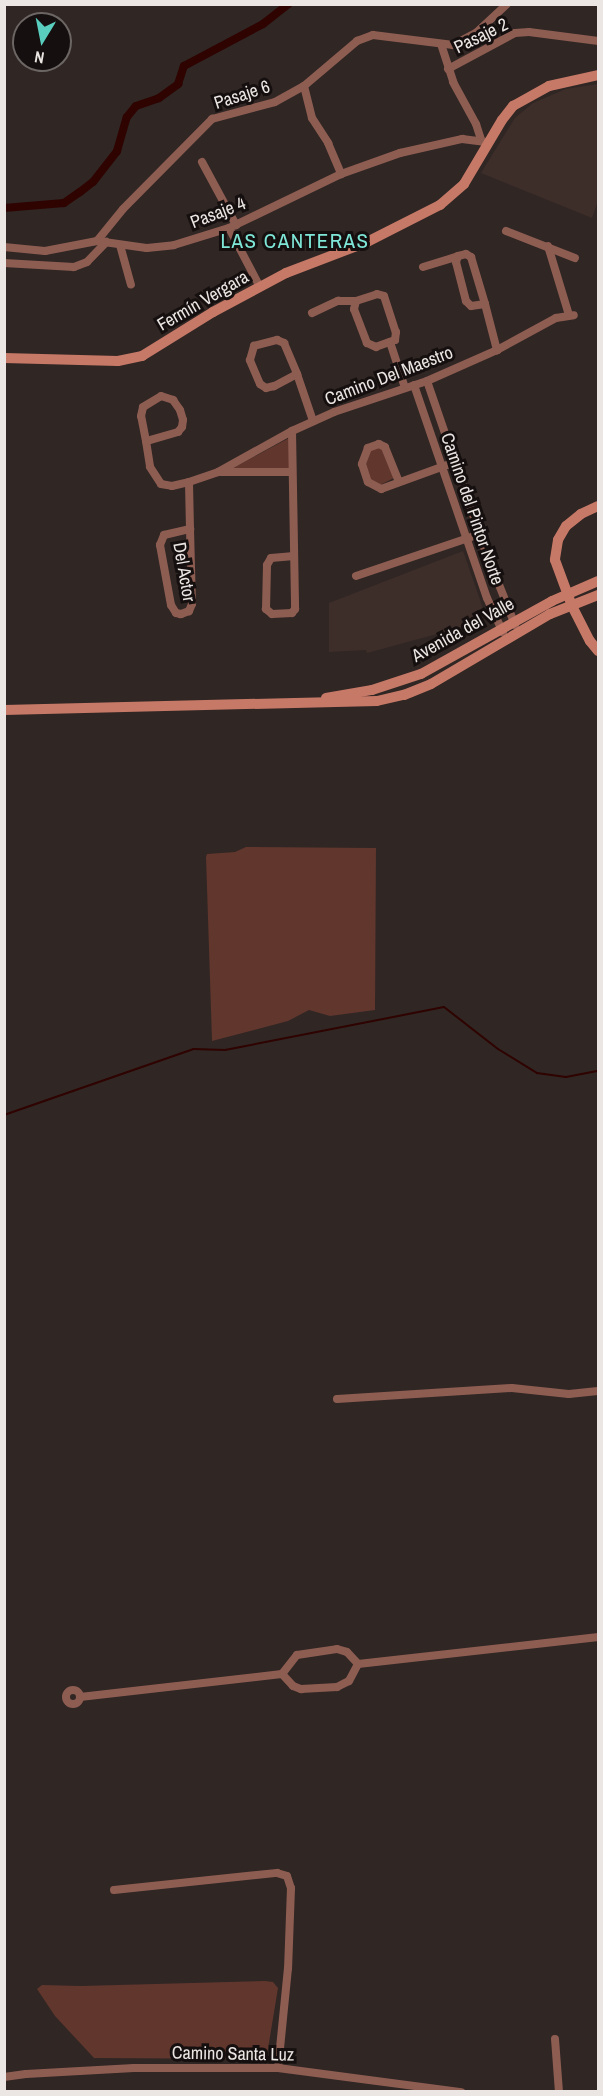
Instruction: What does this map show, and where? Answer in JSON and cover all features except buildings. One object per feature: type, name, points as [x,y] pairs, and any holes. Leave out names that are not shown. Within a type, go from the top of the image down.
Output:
[{"type":"street","name":"Pasaje 6","points":[[4,264],[74,267],[87,262],[123,209],[213,119],[275,102],[304,86],[357,41],[373,35],[453,45],[471,36],[507,4]]},
{"type":"street","name":"Pasaje 2","points":[[448,69],[515,33],[529,32],[598,41]]},
{"type":"street","points":[[441,44],[448,69],[484,140]]},
{"type":"street","name":"Fermín Vergara","points":[[4,358],[131,359],[299,267],[367,242],[440,206],[464,184],[484,140],[509,110],[528,96],[559,83],[598,72]]},
{"type":"street","points":[[304,86],[312,118],[324,135],[342,174]]},
{"type":"street","name":"Pasaje 4","points":[[101,242],[147,248],[174,245],[232,226],[342,174],[400,153],[449,141],[484,140]]},
{"type":"street","points":[[202,162],[260,287]]},
{"type":"street","points":[[506,231],[575,258]]},
{"type":"street","points":[[4,247],[45,251],[101,242]]},
{"type":"street","points":[[120,245],[131,285]]},
{"type":"street","name":"Camino Del Maestro","points":[[146,441],[178,432],[182,427],[183,420],[180,410],[169,397],[161,396],[143,407],[141,416],[150,467],[160,484],[172,486],[189,482],[218,472],[292,431],[427,381],[497,350],[556,318],[571,315],[548,246]]},
{"type":"street","points":[[423,267],[466,254],[471,257],[497,350]]},
{"type":"street","points":[[458,256],[456,262],[466,301],[471,306],[485,304]]},
{"type":"street","points":[[312,313],[338,301],[356,301],[377,294],[384,296],[396,332],[395,340],[376,347],[367,343],[354,309],[356,301]]},
{"type":"street","points":[[297,374],[266,388],[260,384],[250,360],[255,346],[277,340],[284,344],[297,374],[313,422]]},
{"type":"street","points":[[390,342],[405,388]]},
{"type":"street","name":"Camino del Pintor Norte","points":[[427,381],[480,534],[519,632]]},
{"type":"street","name":"Camino del Pintor Norte","points":[[414,385],[487,598],[506,640]]},
{"type":"street","points":[[292,431],[295,609],[292,613],[272,614],[266,609],[267,565],[271,558],[294,556]]},
{"type":"street","points":[[399,482],[385,447],[379,444],[368,448],[362,464],[368,482],[381,489],[455,462]]},
{"type":"street","name":"Camino Del Maestro","points":[[218,472],[292,472]]},
{"type":"street","points":[[189,482],[190,529]]},
{"type":"street","points":[[598,506],[570,522],[558,540],[555,552],[556,568],[572,606],[590,641],[598,651]]},
{"type":"street","name":"Del Actor","points":[[190,529],[192,604],[189,611],[181,614],[176,613],[171,605],[160,545],[164,535],[190,529]]},
{"type":"street","points":[[356,576],[480,534]]},
{"type":"street","name":"Avenida del Valle","points":[[304,702],[365,692],[409,679],[450,659],[513,621],[598,581]]},
{"type":"street","name":"Avenida del Valle","points":[[4,710],[304,702],[363,703],[404,695],[431,684],[519,632],[598,595]]},
{"type":"street","points":[[337,1400],[512,1388],[569,1394],[598,1390]]},
{"type":"street","points":[[358,1664],[598,1637]]},
{"type":"street","points":[[282,1674],[294,1656],[309,1653],[344,1650],[358,1664]]},
{"type":"street","points":[[282,1674],[290,1683],[301,1689],[337,1687],[349,1682],[358,1664]]},
{"type":"street","points":[[80,1696],[282,1674]]},
{"type":"street","points":[[114,1890],[277,1873],[288,1878],[291,1888],[288,1968],[278,2068]]},
{"type":"street","points":[[555,2039],[560,2091]]},
{"type":"street","name":"Camino Santa Luz","points":[[4,2078],[26,2073],[134,2068],[278,2068],[461,2091]]},
{"type":"shaded area","points":[[598,84],[598,201],[592,218],[481,173],[515,118],[533,103],[566,89]]},
{"type":"shaded area","points":[[289,438],[289,469],[233,468]]},
{"type":"shaded area","points":[[378,446],[383,449],[394,478],[380,485],[371,480],[365,466],[372,448]]},
{"type":"shaded area","points":[[463,551],[486,617],[459,628],[367,653],[366,650],[329,652],[329,603]]},
{"type":"shaded area","points":[[246,847],[376,848],[375,1010],[330,1016],[309,1010],[288,1021],[212,1041],[206,857],[207,854],[235,852]]},
{"type":"shaded area","points":[[273,1982],[278,1988],[267,2055],[261,2059],[94,2058],[55,2016],[37,1989],[42,1985]]},
{"type":"waterway","points":[[4,208],[64,203],[80,192],[93,182],[117,151],[127,117],[136,106],[159,98],[178,84],[184,66],[263,24],[289,4]]},
{"type":"waterway","points":[[4,1115],[193,1049],[225,1050],[444,1007],[498,1049],[537,1073],[566,1077],[598,1071]]},
{"type":"district","name":"LAS CANTERAS","points":[[295,241]]}]
